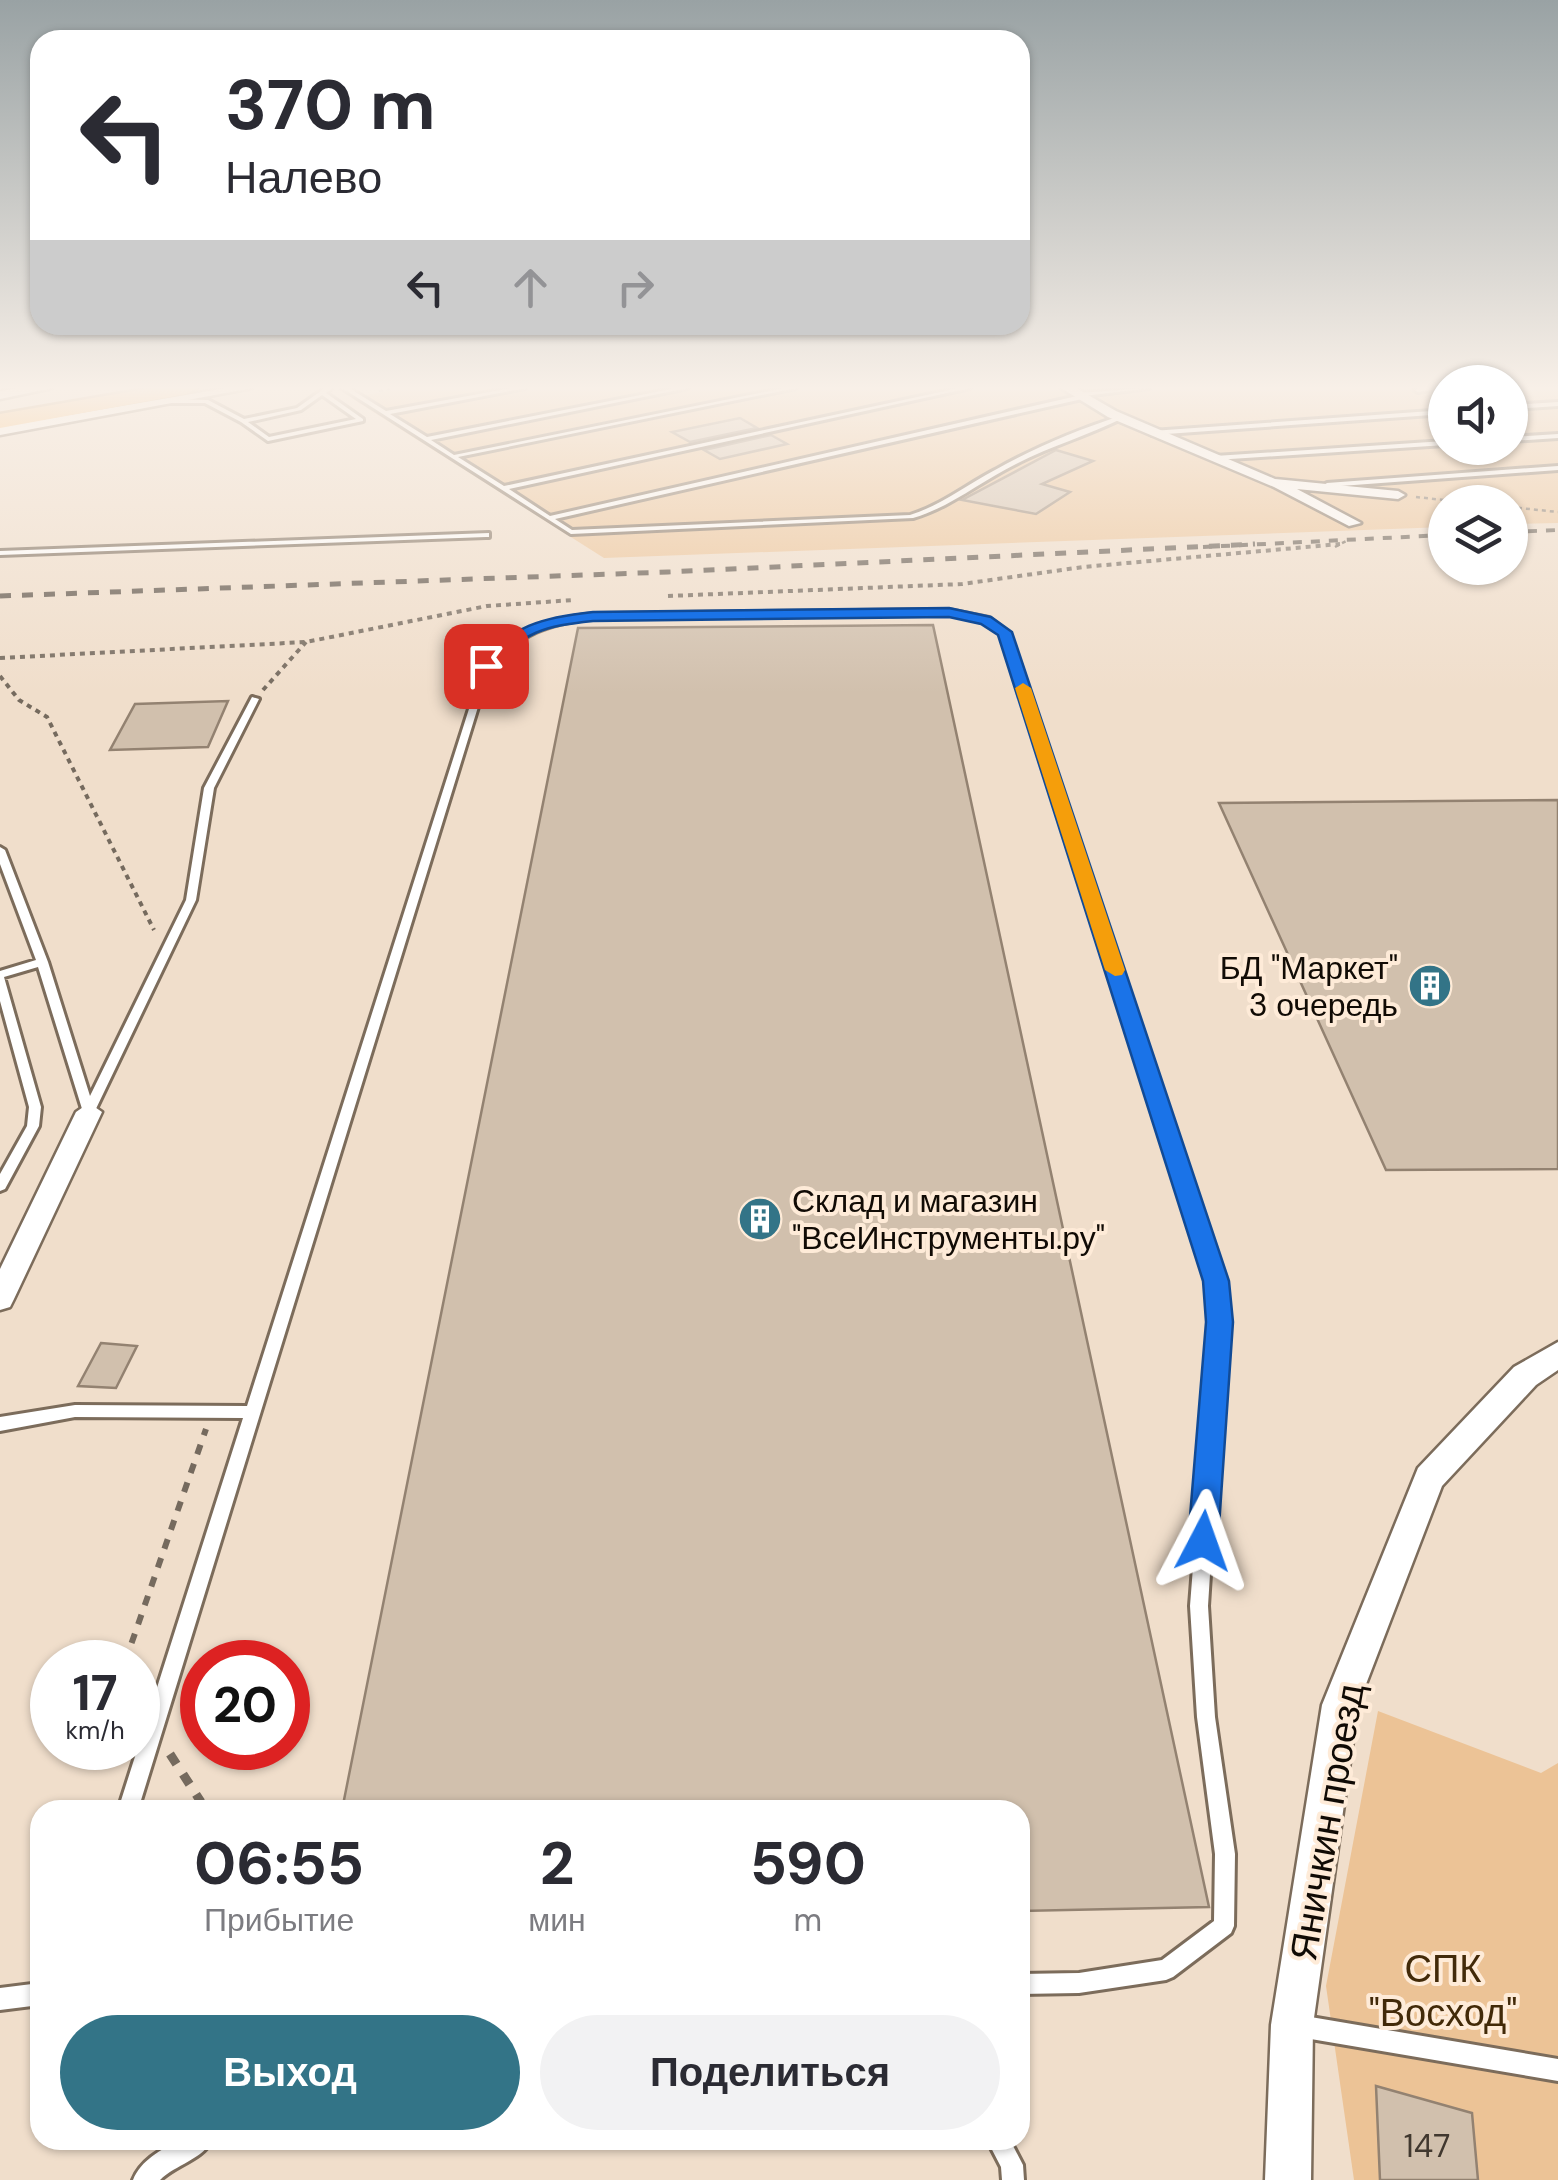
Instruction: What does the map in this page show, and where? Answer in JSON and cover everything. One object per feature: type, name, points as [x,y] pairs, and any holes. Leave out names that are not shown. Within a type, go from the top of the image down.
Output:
[{"type":"street","points":[[1286,490],[1354,522]]},
{"type":"street","points":[[1361,490],[1398,495]]},
{"type":"street","points":[[0,1298],[89,1112]]},
{"type":"street","name":"Яничкин проезд","points":[[1288,2180],[1292,2025],[1340,1706],[1429,1478],[1525,1376],[1558,1354]]},
{"type":"lane","points":[[509,490],[571,532],[911,517],[943,509],[970,490]]},
{"type":"lane","points":[[550,518],[669,490]]},
{"type":"lane","points":[[0,553],[486,535]]},
{"type":"lane","points":[[131,1800],[486,666],[506,642],[545,622],[593,616],[949,612],[986,620],[1005,632],[1216,1281],[1220,1322],[1198,1606],[1206,1718],[1226,1854],[1224,1926],[1166,1970],[1079,1983],[1030,1984]]},
{"type":"lane","points":[[89,1112],[191,900],[209,788],[254,700]]},
{"type":"lane","points":[[0,850],[42,962],[89,1112]]},
{"type":"lane","points":[[0,1186],[33,1126],[35,1107],[0,978],[42,962]]},
{"type":"lane","points":[[0,1424],[75,1411],[251,1412]]},
{"type":"lane","points":[[0,1999],[30,1995]]},
{"type":"lane","points":[[1292,2025],[1558,2070]]},
{"type":"lane","points":[[144,2180],[184,2150]]},
{"type":"lane","points":[[1004,2150],[1012,2165],[1013,2180]]},
{"type":"path","points":[[1398,495],[1428,498]]},
{"type":"path","points":[[1528,509],[1558,512]]},
{"type":"path","points":[[254,700],[306,642]]},
{"type":"path","points":[[0,676],[19,700],[47,717],[166,953]]},
{"type":"path","points":[[133,1640],[213,1411]]},
{"type":"green space","points":[[496,490],[1428,490],[1428,528],[604,558]]},
{"type":"green space","points":[[1528,490],[1558,490],[1558,523],[1528,524]]},
{"type":"green space","name":"СПК \"Восход\"","points":[[1378,1711],[1541,1773],[1558,1763],[1558,2180],[1354,2180],[1326,1986]]},
{"type":"building","points":[[981,490],[1070,492],[1036,514],[962,500]]},
{"type":"building","name":"Склад и магазин \"ВсеИнструменты.ру\"","points":[[933,625],[1209,1907],[1030,1911],[1030,1800],[344,1800],[578,628]]},
{"type":"building","points":[[228,701],[208,747],[110,750],[135,704]]},
{"type":"building","name":"БД \"Маркет\" 3 очередь","points":[[1558,800],[1558,1169],[1386,1170],[1219,803]]},
{"type":"building","points":[[101,1343],[137,1346],[116,1388],[78,1386]]},
{"type":"building","points":[[1376,2086],[1472,2113],[1478,2180],[1380,2180]]},
{"type":"railway","points":[[1528,531],[1558,530]]},
{"type":"railway","points":[[1203,547],[1428,536]]},
{"type":"railway","points":[[0,596],[668,572],[1255,544]]},
{"type":"slow traffic","points":[[1023,688],[1115,970]]},
{"type":"place","name":"БД \"Маркет\" 3 очередь","points":[[1430,986]]},
{"type":"place","name":"Склад и магазин \"ВсеИнструменты.ру\"","points":[[760,1219]]},
{"type":"route","points":[[486,666],[506,642],[545,622],[593,616],[949,612],[986,620],[1005,632],[1216,1281],[1220,1322],[1203,1541]]}]
